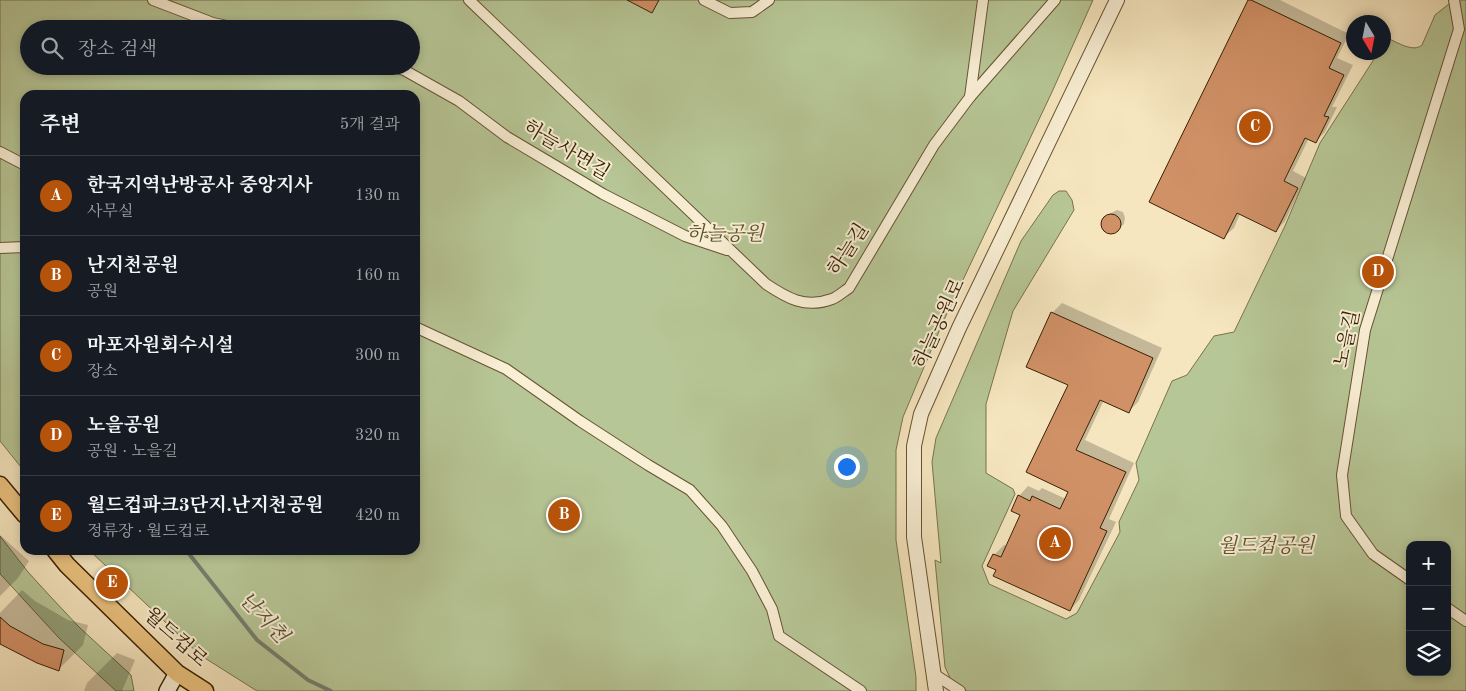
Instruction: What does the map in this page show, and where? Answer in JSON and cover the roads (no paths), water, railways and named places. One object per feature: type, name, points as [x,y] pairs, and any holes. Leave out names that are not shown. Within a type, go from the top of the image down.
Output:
[{"type":"main road","points":[[0,485],[20,509]]},
{"type":"main road","name":"월드컵로","points":[[59,555],[177,673],[205,691]]},
{"type":"main road","points":[[167,691],[177,673]]},
{"type":"street","points":[[153,0],[205,20]]},
{"type":"street","name":"하늘길","points":[[469,0],[766,284],[787,298],[808,303],[833,299],[849,288],[934,145],[970,97],[1055,0]]},
{"type":"street","points":[[704,0],[730,13],[752,12],[769,0]]},
{"type":"street","points":[[970,97],[983,0]]},
{"type":"street","name":"하늘공원로","points":[[936,691],[914,537],[914,446],[921,414],[959,328],[1116,0]]},
{"type":"street","name":"노을길","points":[[1406,577],[1373,554],[1346,516],[1342,475],[1365,330],[1459,29],[1454,0]]},
{"type":"street","name":"하늘사면길","points":[[413,75],[459,101],[507,137],[603,194],[685,236],[730,251]]},
{"type":"street","points":[[0,152],[20,162]]},
{"type":"street","points":[[0,248],[20,247]]},
{"type":"street","points":[[420,329],[506,369],[580,421],[690,490],[722,526],[752,571],[772,609],[779,636],[861,691]]},
{"type":"street","points":[[1451,611],[1466,621]]},
{"type":"street","points":[[934,674],[960,691]]},
{"type":"waterway","name":"난지천","points":[[190,555],[257,640],[308,680],[331,691]]},
{"type":"place","name":"마포자원회수시설","points":[[1255,127]]},
{"type":"place","name":"노을공원","points":[[1378,272]]},
{"type":"place","name":"난지천공원","points":[[564,515]]},
{"type":"place","name":"한국지역난방공사 중앙지사","points":[[1055,543]]},
{"type":"place","name":"월드컵파크3단지.난지천공원","points":[[112,583]]},
{"type":"park label","name":"하늘공원","points":[[725,235]]},
{"type":"park label","name":"월드컵공원","points":[[1266,547]]}]
